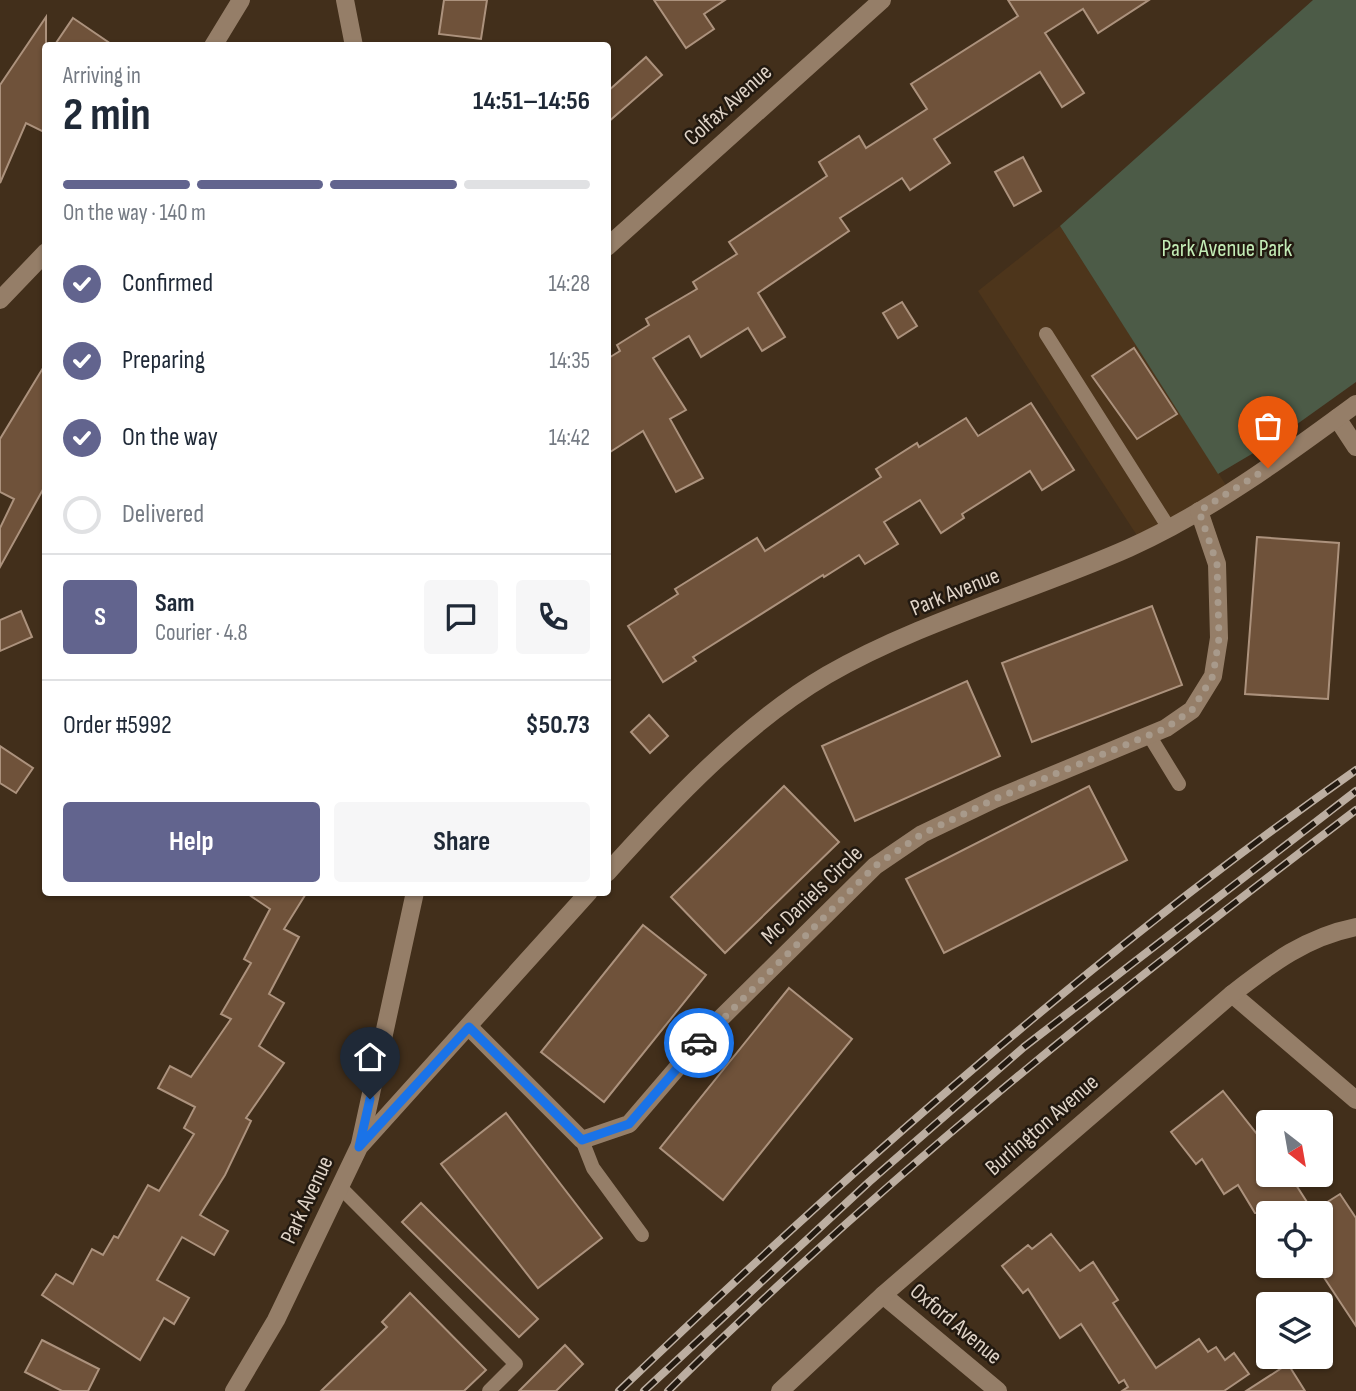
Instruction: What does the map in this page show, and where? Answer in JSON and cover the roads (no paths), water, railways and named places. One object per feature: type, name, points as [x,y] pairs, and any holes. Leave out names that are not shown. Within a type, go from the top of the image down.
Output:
[{"type":"street","points":[[215,42],[241,0]]},
{"type":"street","points":[[345,0],[353,42]]},
{"type":"street","name":"Colfax Avenue","points":[[611,243],[882,0]]},
{"type":"street","points":[[0,300],[42,256]]},
{"type":"street","name":"Park Avenue","points":[[611,869],[677,799],[752,729],[827,675],[908,636],[1080,569],[1169,528],[1285,456],[1356,404]]},
{"type":"street","points":[[1337,418],[1356,447]]},
{"type":"street","name":"Mc Daniels Circle","points":[[582,1140],[629,1124],[713,1025],[875,866],[922,834],[946,822],[1149,735],[1192,710],[1213,676],[1219,638],[1217,564],[1199,511]]},
{"type":"street","points":[[359,1147],[414,896]]},
{"type":"street","name":"Park Avenue","points":[[234,1391],[276,1320],[359,1147],[586,896]]},
{"type":"street","name":"Burlington Avenue","points":[[780,1391],[883,1295],[1275,960],[1307,941],[1356,927]]},
{"type":"street","points":[[1233,994],[1356,1100]]},
{"type":"street","points":[[469,1027],[582,1140]]},
{"type":"street","name":"Oxford Avenue","points":[[883,1295],[998,1391]]},
{"type":"lane","points":[[1046,334],[1169,528]]},
{"type":"lane","points":[[1149,735],[1179,784]]},
{"type":"lane","points":[[582,1140],[593,1168],[642,1235]]},
{"type":"lane","points":[[340,1187],[516,1364],[489,1391]]},
{"type":"railway","points":[[619,1391],[795,1226],[1068,989],[1258,841],[1356,770]]},
{"type":"railway","points":[[644,1391],[869,1182],[1024,1047],[1356,791]]},
{"type":"railway","points":[[668,1391],[832,1236],[1002,1089],[1177,948],[1356,810]]},
{"type":"park label","name":"Park Avenue Park","points":[[1227,249]]}]
